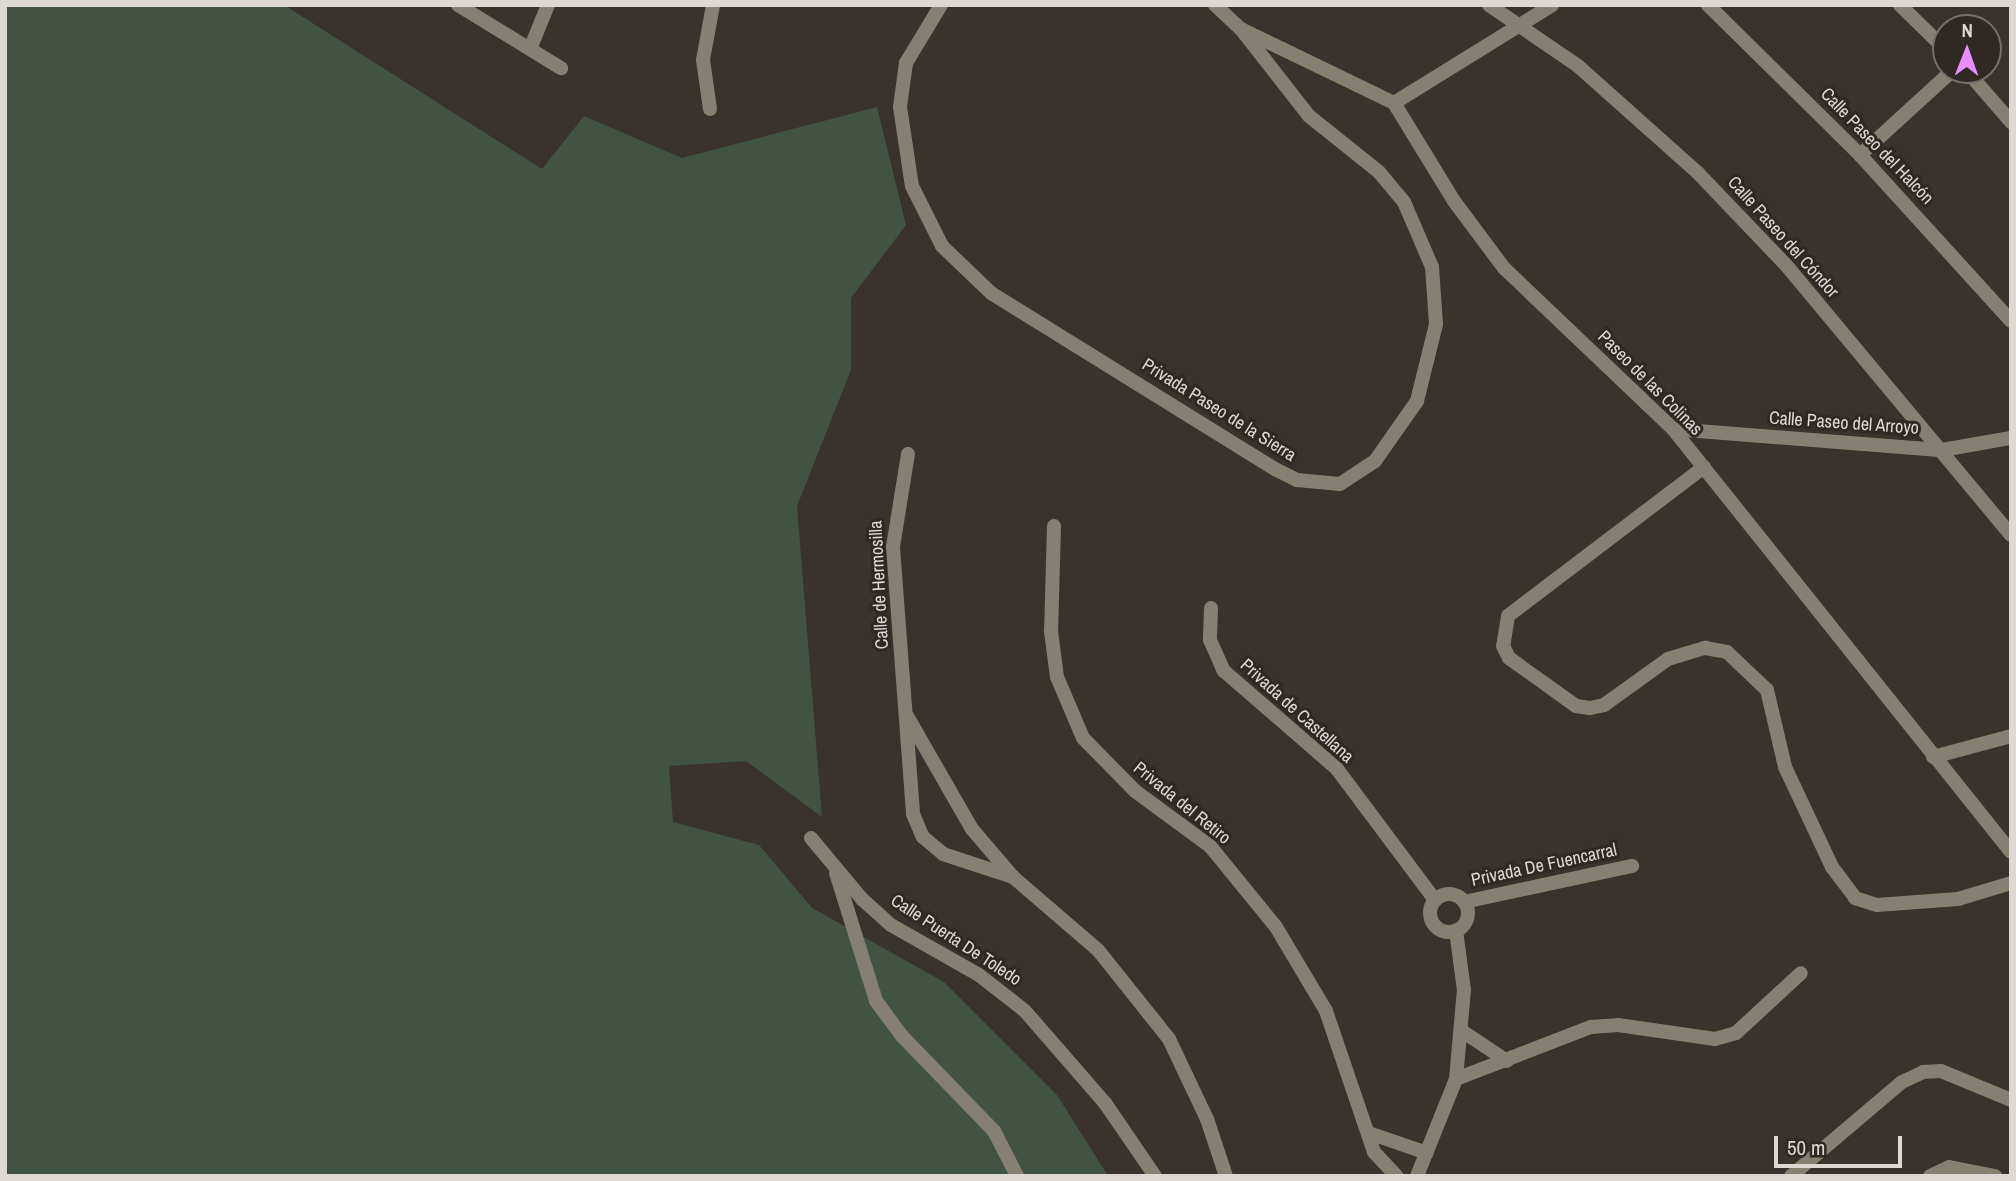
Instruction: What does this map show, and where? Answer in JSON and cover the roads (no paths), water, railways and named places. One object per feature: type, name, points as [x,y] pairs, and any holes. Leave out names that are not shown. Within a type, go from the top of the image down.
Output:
[{"type":"street","points":[[458,5],[561,68]]},
{"type":"street","points":[[530,49],[548,5]]},
{"type":"street","points":[[710,109],[703,60],[713,5]]},
{"type":"street","name":"Privada Paseo de la Sierra","points":[[941,5],[906,63],[900,107],[912,186],[942,246],[991,293],[1275,469],[1297,480],[1340,484],[1375,461],[1418,401],[1436,324],[1432,267],[1404,202],[1379,173],[1309,116],[1241,29]]},
{"type":"street","points":[[1215,5],[1241,29],[1394,103],[1519,28],[1552,5]]},
{"type":"street","name":"Calle Paseo del Cóndor","points":[[1489,5],[1578,66],[1698,173],[1786,265],[2011,535]]},
{"type":"street","name":"Calle Paseo del Halcón","points":[[1708,5],[1860,155],[2011,321]]},
{"type":"street","points":[[1900,5],[1932,36]]},
{"type":"street","points":[[1860,155],[1938,84]]},
{"type":"street","points":[[1978,84],[2011,122]]},
{"type":"street","name":"Paseo de las Colinas","points":[[1394,103],[1454,201],[1504,268],[1673,429],[2011,852]]},
{"type":"street","name":"Calle Paseo del Arroyo","points":[[1673,429],[1942,450],[2011,438]]},
{"type":"street","name":"Calle de Hermosilla","points":[[908,454],[893,547],[907,716],[910,800],[923,837],[967,864],[1013,877]]},
{"type":"street","points":[[1704,467],[1508,616],[1503,646],[1509,658],[1576,706],[1604,705],[1689,650],[1727,652],[1747,666],[1767,690],[1785,767],[1832,867],[1855,898],[1877,905],[1958,899],[2011,883]]},
{"type":"street","name":"Privada del Retiro","points":[[1054,526],[1051,631],[1057,677],[1083,738],[1135,791],[1210,846],[1276,928],[1326,1011],[1369,1133]]},
{"type":"street","name":"Privada de Castellana","points":[[1210,608],[1210,640],[1224,671],[1336,769],[1435,900]]},
{"type":"street","name":"Calle de Hermosilla","points":[[907,716],[955,807],[1013,877]]},
{"type":"street","points":[[1933,757],[2011,736]]},
{"type":"street","name":"Calle Puerta De Toledo","points":[[811,838],[891,925],[979,975],[1025,1011],[1105,1103],[1155,1176]]},
{"type":"street","points":[[833,864],[876,1001],[910,1045],[994,1131],[1017,1176]]},
{"type":"street","name":"Privada De Fuencarral","points":[[1464,902],[1632,866]]},
{"type":"street","points":[[1013,877],[1098,950],[1148,1009],[1189,1078],[1226,1176]]},
{"type":"street","points":[[1417,1176],[1456,1079],[1462,1031],[1463,966],[1456,931],[1468,916],[1464,902],[1447,894],[1435,900],[1430,912],[1433,924],[1456,931]]},
{"type":"street","points":[[1456,1079],[1591,1027],[1618,1025],[1715,1039],[1736,1033],[1801,973]]},
{"type":"street","points":[[1462,1031],[1507,1061]]},
{"type":"street","points":[[1791,1176],[1902,1082],[1923,1072],[1941,1071],[2011,1100]]},
{"type":"street","points":[[1369,1133],[1427,1153]]},
{"type":"street","points":[[1369,1133],[1379,1161],[1396,1176]]},
{"type":"street","points":[[1930,1176],[1949,1167],[1995,1176]]}]
